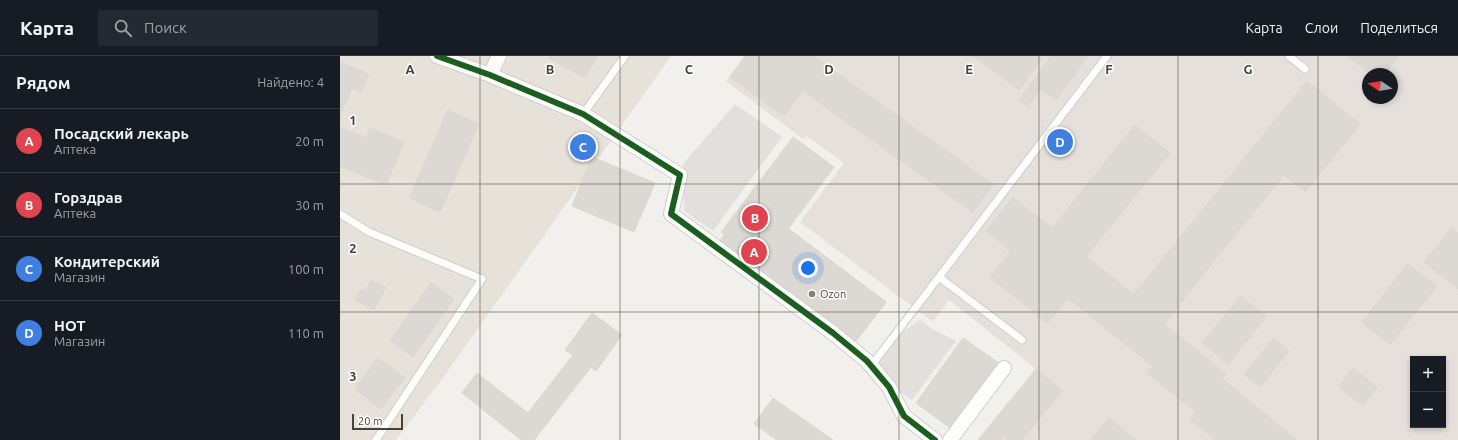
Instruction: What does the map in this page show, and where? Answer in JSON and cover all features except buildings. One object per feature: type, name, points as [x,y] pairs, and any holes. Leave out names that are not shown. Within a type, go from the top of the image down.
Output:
[{"type":"street","points":[[436,56],[490,75],[584,114],[680,175],[672,214],[833,333],[871,366],[889,387],[904,416],[935,440]]},
{"type":"street","points":[[490,75],[499,56]]},
{"type":"street","points":[[950,440],[1004,368]]},
{"type":"lane","points":[[584,114],[625,56]]},
{"type":"lane","points":[[871,366],[1106,56]]},
{"type":"lane","points":[[1290,56],[1305,68]]},
{"type":"lane","points":[[340,214],[369,232],[482,279],[376,440]]},
{"type":"lane","points":[[939,277],[1022,340]]},
{"type":"shaded area","points":[[340,56],[671,56],[445,375],[396,440],[340,440]]},
{"type":"shaded area","points":[[745,56],[1458,56],[1458,440],[978,440],[1036,369],[949,300],[933,322],[800,222],[844,163],[806,136],[803,139],[726,81]]},
{"type":"shaded area","points":[[735,104],[782,137],[713,231],[684,211],[683,164]]},
{"type":"shaded area","points":[[920,320],[934,330],[956,341],[912,400],[874,374],[881,347]]},
{"type":"cycle path","points":[[437,56],[490,75],[583,114],[680,175],[671,214],[833,333],[867,361],[889,387],[904,416],[935,440]]},
{"type":"place","name":"НОТ","points":[[1060,142]]},
{"type":"place","name":"Кондитерский","points":[[583,147]]},
{"type":"place","name":"Горздрав","points":[[755,218]]},
{"type":"place","name":"Посадский лекарь","points":[[754,252]]},
{"type":"place","name":"Ozon","points":[[812,294]]}]
